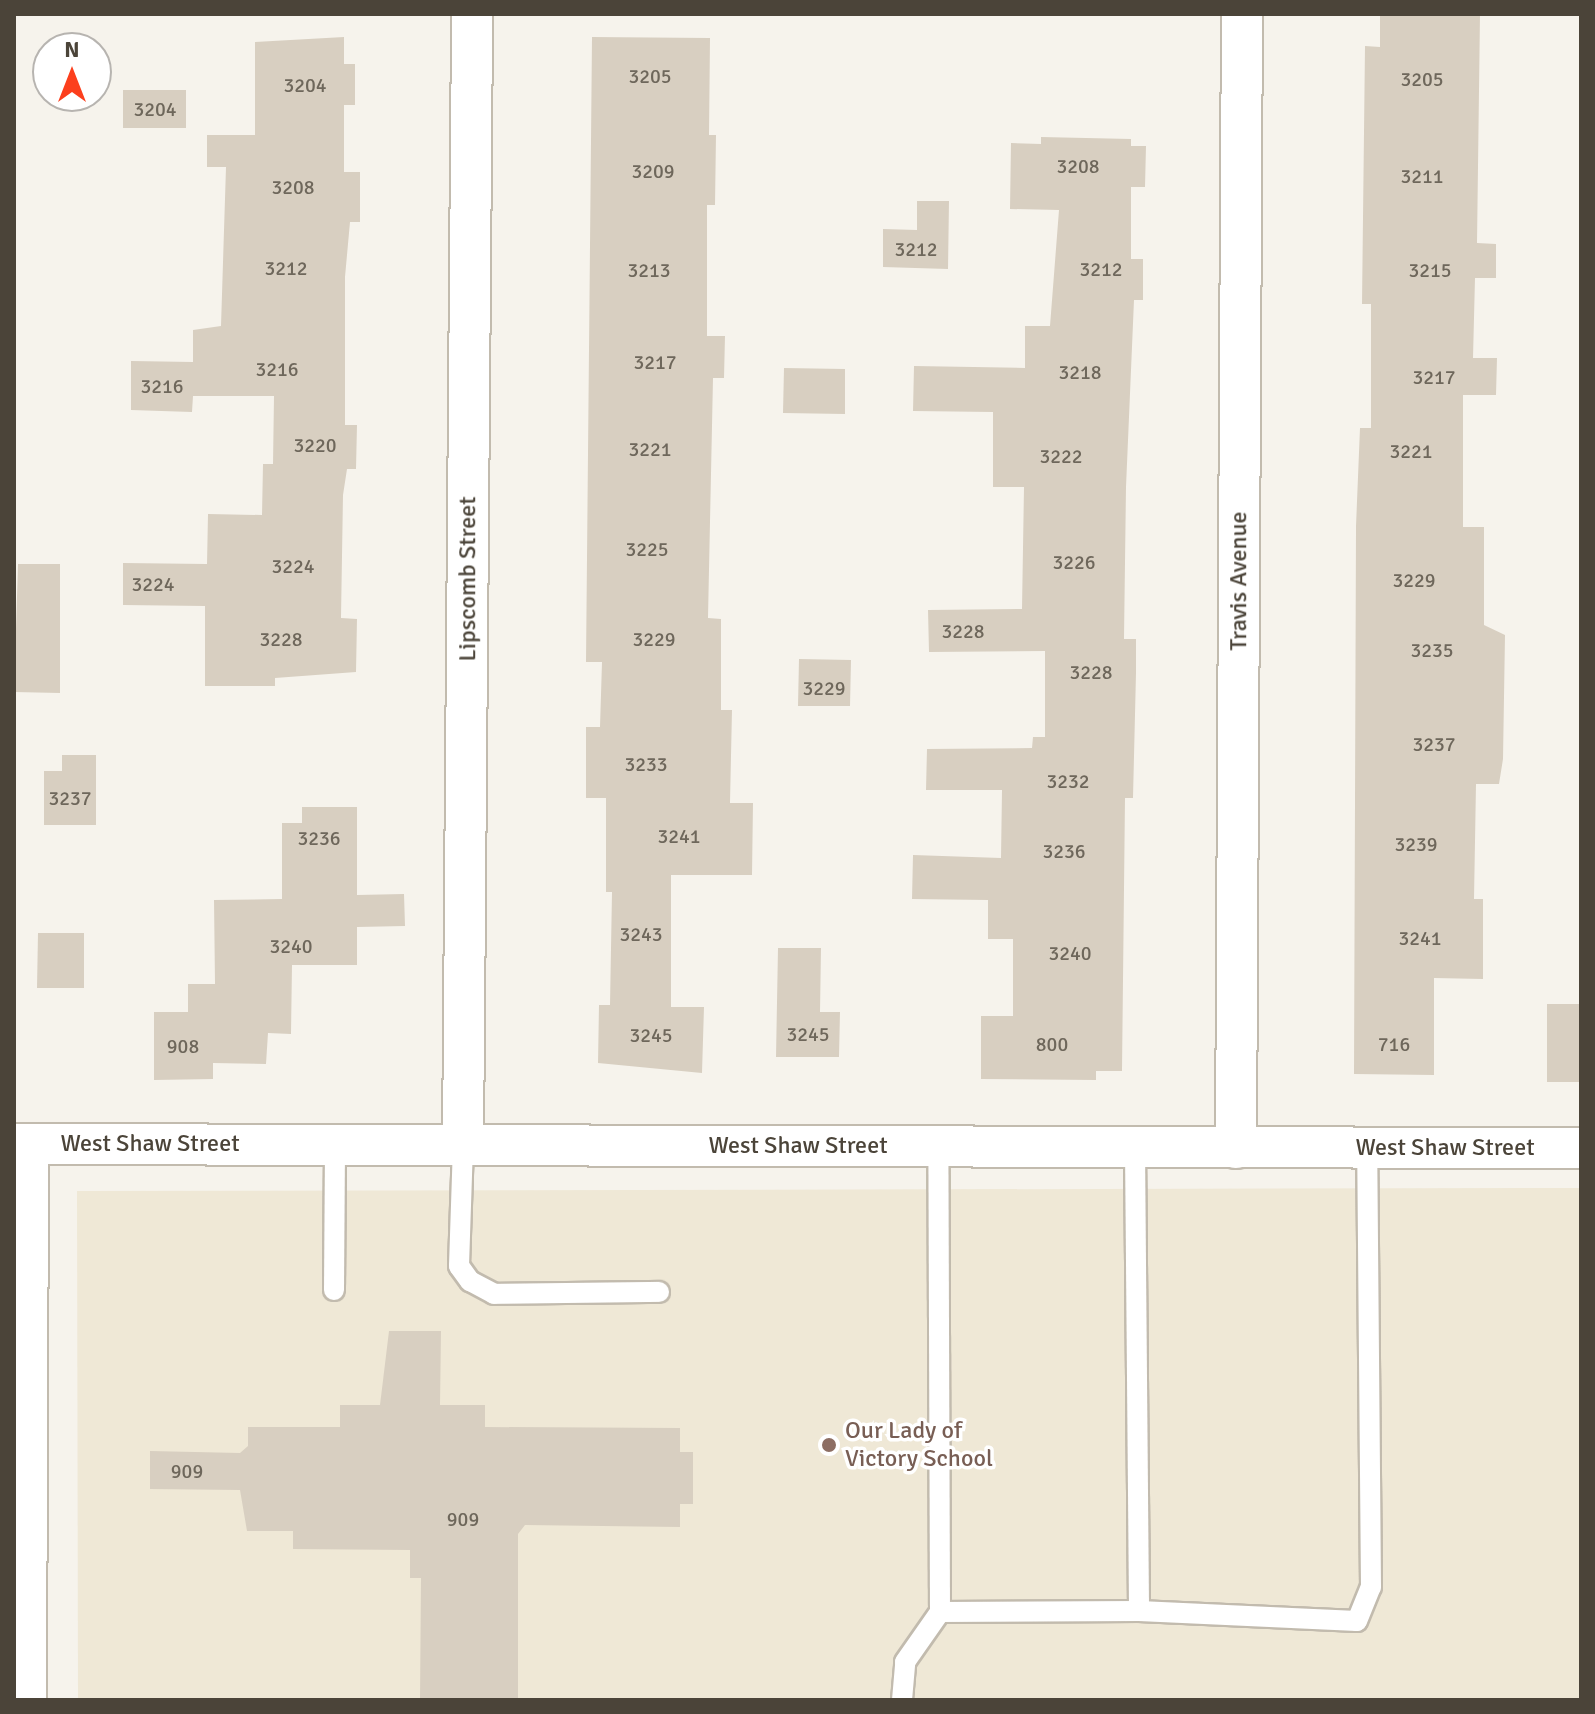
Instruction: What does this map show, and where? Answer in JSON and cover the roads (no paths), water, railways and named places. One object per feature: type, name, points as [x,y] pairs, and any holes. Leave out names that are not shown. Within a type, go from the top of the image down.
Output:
[{"type":"street","name":"Lipscomb Street","points":[[463,1145],[472,14]]},
{"type":"street","name":"Travis Avenue","points":[[1236,1148],[1242,14]]},
{"type":"street","name":"West Shaw Street","points":[[21,1144],[1581,1148]]},
{"type":"street","points":[[21,1144],[26,1700]]},
{"type":"lane","points":[[334,1290],[335,1145]]},
{"type":"lane","points":[[463,1145],[459,1266],[470,1281],[494,1294],[659,1292]]},
{"type":"lane","points":[[902,1700],[905,1662],[940,1612],[938,1147]]},
{"type":"lane","points":[[1135,1148],[1139,1611]]},
{"type":"lane","points":[[940,1612],[1139,1611],[1357,1621],[1371,1587],[1367,1148]]},
{"type":"place","name":"Our Lady of Victory School","points":[[829,1445]]}]
